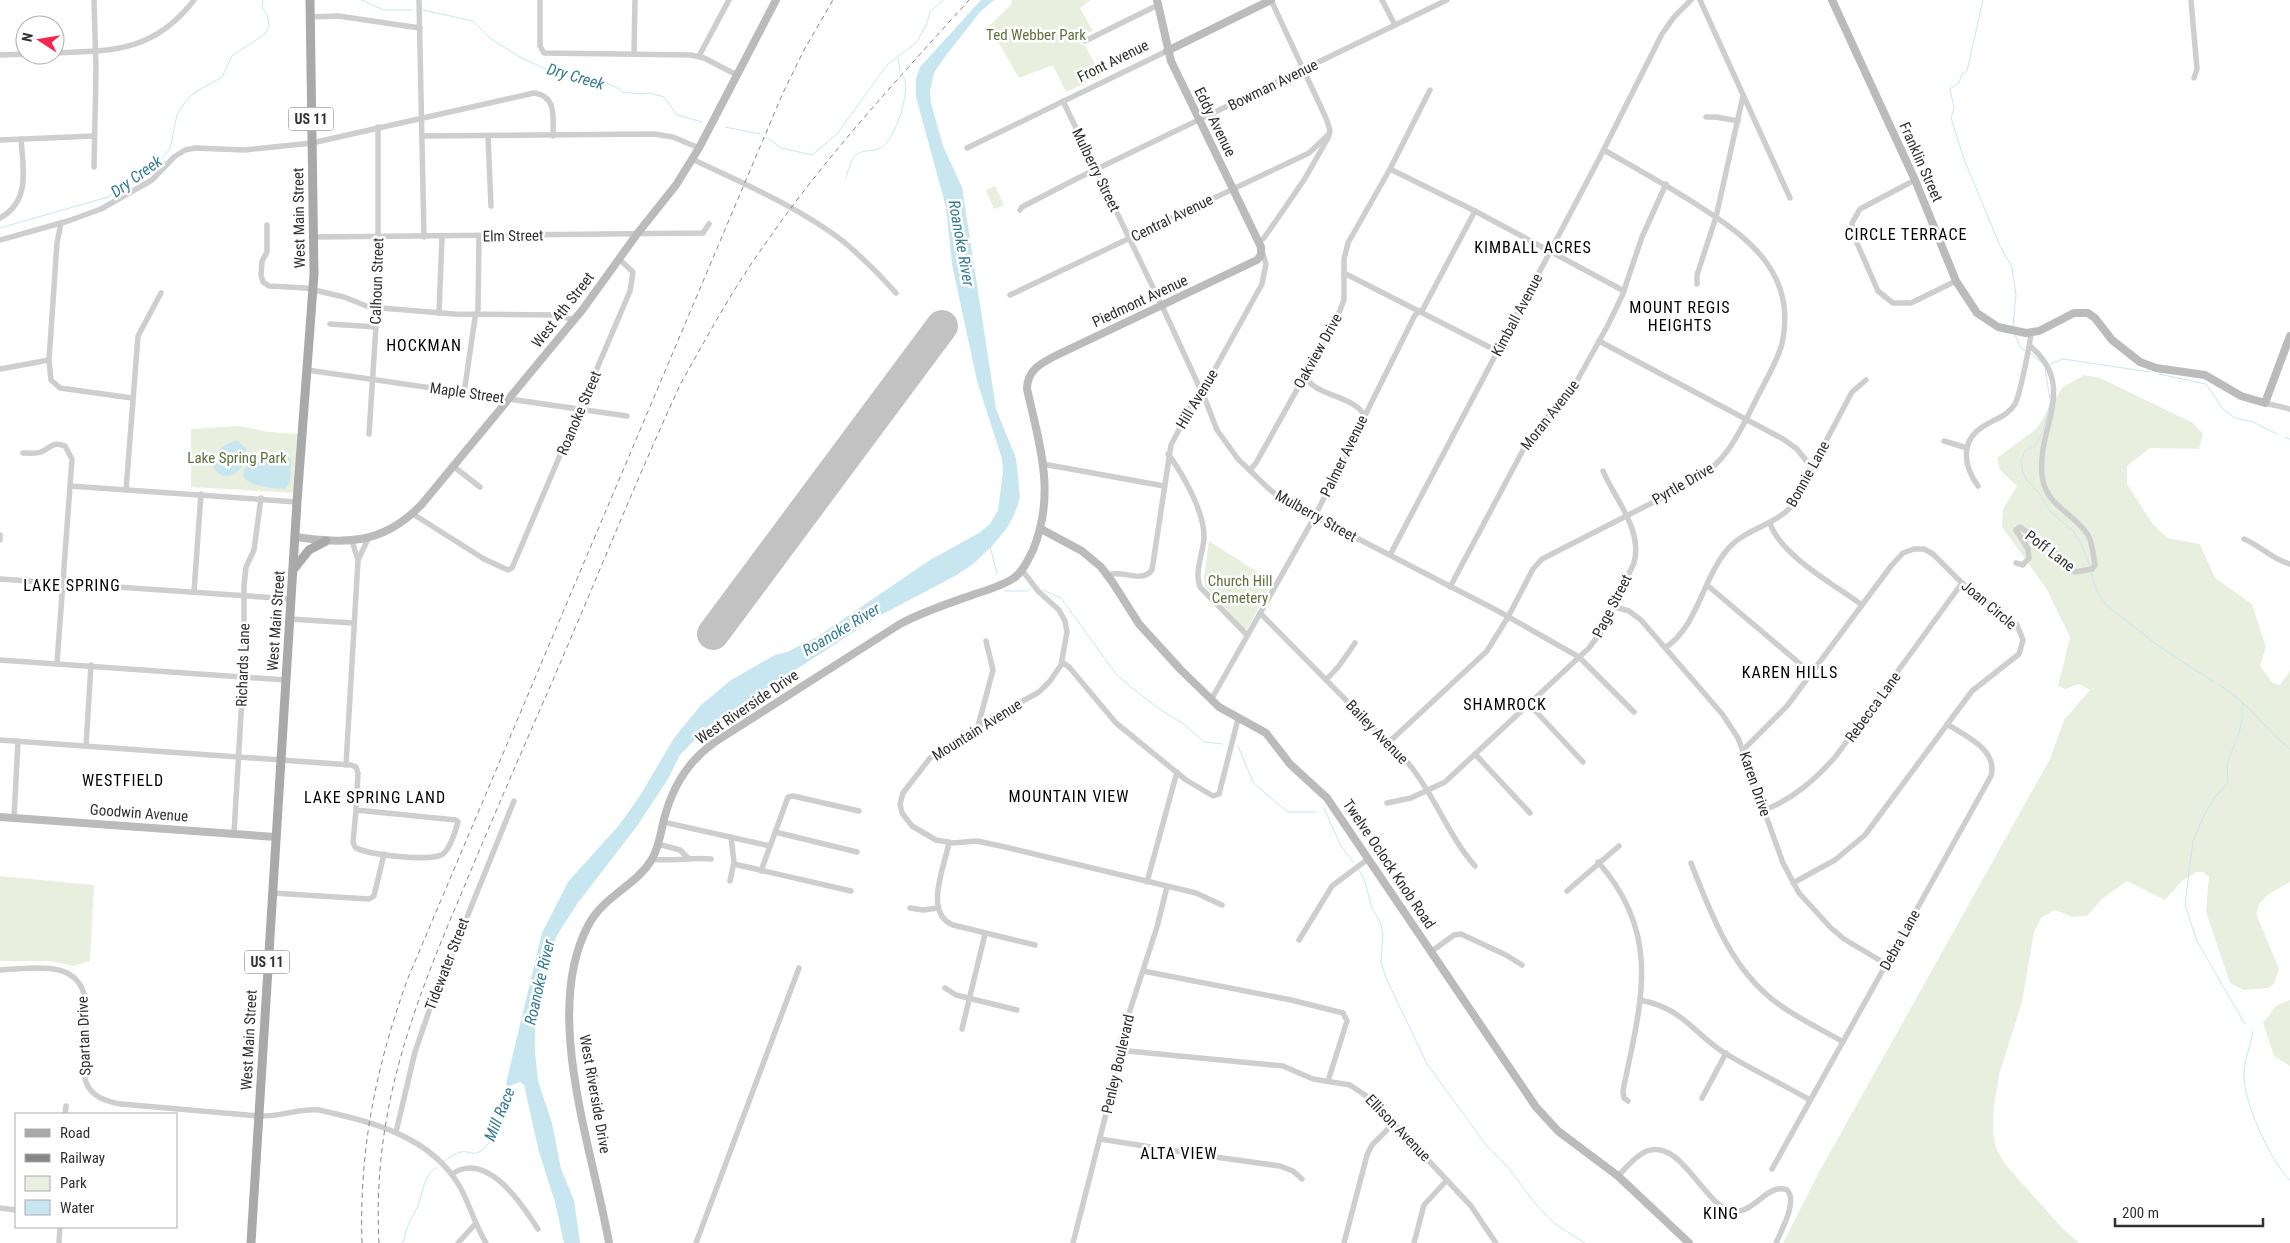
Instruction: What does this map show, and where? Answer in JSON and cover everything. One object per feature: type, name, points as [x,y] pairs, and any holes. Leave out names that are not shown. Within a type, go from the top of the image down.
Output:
[{"type":"main road","name":"West Main Street","points":[[251,1243],[297,502],[313,291],[310,0]]},
{"type":"main road","points":[[293,570],[309,550],[326,541]]},
{"type":"street","points":[[94,0],[94,167]]},
{"type":"street","points":[[65,53],[95,52],[128,47],[144,41],[171,24],[194,0]]},
{"type":"street","points":[[418,0],[424,237]]},
{"type":"street","points":[[540,0],[540,46],[544,53],[699,56],[737,75]]},
{"type":"street","points":[[634,54],[635,0]]},
{"type":"street","points":[[699,56],[728,0]]},
{"type":"street","name":"West 4th Street","points":[[295,536],[326,541],[352,541],[394,528],[412,514],[574,320],[676,184],[692,160],[776,0]]},
{"type":"street","points":[[1258,242],[1264,238],[1301,184],[1329,134],[1326,118],[1271,0]]},
{"type":"street","name":"Front Avenue","points":[[967,148],[1271,0]]},
{"type":"street","points":[[1382,0],[1395,25]]},
{"type":"street","name":"Bowman Avenue","points":[[1020,210],[1022,207],[1096,170],[1447,0]]},
{"type":"street","name":"Kimball Avenue","points":[[1390,555],[1604,150],[1662,34],[1691,0]]},
{"type":"street","points":[[1700,0],[1790,198]]},
{"type":"street","name":"Franklin Street","points":[[1832,0],[1915,180],[1956,281],[1977,313],[1989,323],[2016,332],[2031,332],[2074,313],[2088,313],[2095,318],[2112,340],[2140,362],[2156,368],[2204,376],[2241,396],[2290,409]]},
{"type":"street","points":[[2191,0],[2197,69],[2194,78]]},
{"type":"street","points":[[1085,41],[1157,2]]},
{"type":"street","name":"Eddy Avenue","points":[[1157,2],[1167,50],[1262,251]]},
{"type":"street","points":[[310,17],[338,16],[420,28]]},
{"type":"street","points":[[0,56],[15,55]]},
{"type":"street","name":"Oakview Drive","points":[[1250,470],[1305,376],[1342,306],[1344,259],[1348,243],[1390,169],[1430,90]]},
{"type":"street","points":[[0,240],[61,223],[101,209],[152,180],[185,150],[195,148],[244,150],[312,142],[529,93],[543,95],[550,100],[553,113],[553,136]]},
{"type":"street","points":[[1697,284],[1697,275],[1716,217],[1744,96]]},
{"type":"street","name":"Mulberry Street","points":[[1063,101],[1162,306],[1223,441],[1250,470],[1275,495],[1508,617],[1579,657],[1634,712]]},
{"type":"street","points":[[1706,117],[1738,121]]},
{"type":"street","name":"Calhoun Street","points":[[369,434],[377,308],[379,237],[378,127]]},
{"type":"street","points":[[422,136],[654,134],[673,137],[698,148]]},
{"type":"street","name":"Central Avenue","points":[[1010,295],[1309,153],[1329,134]]},
{"type":"street","points":[[0,140],[94,136]]},
{"type":"street","points":[[488,136],[491,206]]},
{"type":"street","points":[[0,218],[12,210],[22,194],[24,179],[21,139]]},
{"type":"street","name":"Pyrtle Drive","points":[[1388,743],[1480,659],[1494,642],[1533,569],[1542,559],[1708,473],[1727,454],[1779,352],[1784,327],[1783,301],[1775,275],[1759,250],[1737,231],[1666,184],[1604,150]]},
{"type":"street","points":[[692,160],[776,201],[830,232],[871,265],[896,293]]},
{"type":"street","points":[[1390,169],[1475,211],[1624,291]]},
{"type":"street","points":[[1915,180],[1860,209],[1852,223],[1853,234],[1878,292],[1893,303],[1911,303],[1956,281]]},
{"type":"street","name":"Moran Avenue","points":[[1450,587],[1530,437],[1568,395],[1599,341],[1624,291],[1642,237],[1666,184]]},
{"type":"street","name":"Palmer Avenue","points":[[1211,700],[1315,516],[1415,316],[1420,312],[1475,211]]},
{"type":"street","points":[[61,223],[57,243],[49,376],[56,386],[132,398]]},
{"type":"street","name":"Elm Street","points":[[313,237],[703,233],[709,224]]},
{"type":"street","points":[[267,225],[267,252],[262,261],[261,276],[263,282],[268,286],[306,288],[344,297],[363,306],[377,308],[477,314],[557,314],[574,320]]},
{"type":"street","points":[[464,393],[477,314],[479,236]]},
{"type":"street","points":[[439,312],[442,237]]},
{"type":"street","name":"Piedmont Avenue","points":[[1030,376],[1037,366],[1056,355],[1257,260],[1262,251]]},
{"type":"street","name":"Hill Avenue","points":[[1108,575],[1115,573],[1146,576],[1152,570],[1168,454],[1173,440],[1262,284],[1266,264],[1262,251]]},
{"type":"street","name":"Roanoke Street","points":[[412,514],[484,558],[511,569],[580,410],[632,283],[634,275],[631,269],[619,259]]},
{"type":"street","points":[[1344,273],[1497,351]]},
{"type":"street","points":[[126,490],[138,336],[161,293]]},
{"type":"street","points":[[330,324],[376,327]]},
{"type":"street","points":[[1978,486],[1967,468],[1967,448],[1974,433],[2008,413],[2018,399],[2030,347],[2031,332]]},
{"type":"street","points":[[2265,403],[2290,336]]},
{"type":"street","points":[[1599,341],[1790,444],[1812,468]]},
{"type":"street","name":"Poff Lane","points":[[2016,563],[2023,565],[2029,558],[2028,549],[2016,530],[2020,527],[2054,550],[2075,572],[2092,569],[2095,565],[2088,536],[2055,505],[2044,484],[2043,452],[2055,394],[2048,365],[2040,354],[2030,347]]},
{"type":"street","points":[[0,369],[49,360]]},
{"type":"street","name":"Maple Street","points":[[307,370],[626,416]]},
{"type":"street","name":"West Riverside Drive","points":[[609,1243],[572,1060],[569,1021],[571,989],[580,945],[595,914],[607,900],[643,870],[652,859],[676,787],[693,761],[710,746],[900,624],[925,612],[1003,584],[1022,570],[1041,529],[1045,499],[1043,464],[1027,389],[1030,376]]},
{"type":"street","points":[[1305,376],[1314,385],[1359,408],[1364,415]]},
{"type":"street","name":"Bonnie Lane","points":[[1666,648],[1681,634],[1728,548],[1770,523],[1791,507],[1852,392],[1866,380]]},
{"type":"street","points":[[1944,441],[1967,448]]},
{"type":"street","points":[[23,453],[39,453],[53,444],[64,446],[72,459],[57,663]]},
{"type":"street","points":[[1168,454],[1180,472],[1202,524],[1204,537],[1198,580],[1200,587],[1247,635]]},
{"type":"street","points":[[1043,464],[1164,486]]},
{"type":"street","points":[[453,466],[480,487]]},
{"type":"street","name":"Page Street","points":[[1387,803],[1411,798],[1445,782],[1597,638],[1615,607],[1634,563],[1636,552],[1635,537],[1603,471]]},
{"type":"street","points":[[70,486],[297,502]]},
{"type":"street","points":[[194,592],[201,494]]},
{"type":"street","name":"Richards Lane","points":[[234,834],[244,676],[246,567],[253,556],[261,498]]},
{"type":"street","points":[[1770,523],[1783,546],[1862,605]]},
{"type":"street","name":"Twelve Oclock Knob Road","points":[[1041,529],[1082,551],[1108,575],[1139,624],[1211,700],[1238,719],[1266,733],[1290,764],[1327,798],[1536,1107],[1570,1141],[1618,1176],[1689,1243]]},
{"type":"street","points":[[0,535],[0,540]]},
{"type":"street","points":[[358,560],[369,537]]},
{"type":"street","points":[[2244,539],[2262,547],[2279,562],[2290,564]]},
{"type":"street","points":[[346,764],[358,560],[352,541]]},
{"type":"street","name":"Joan Circle","points":[[1744,749],[1788,706],[1896,559],[1907,550],[1924,549],[1933,554],[1962,583],[2017,625],[2022,636],[2023,646],[2016,658],[1972,691],[1865,835],[1835,860],[1793,883]]},
{"type":"street","name":"Mountain Avenue","points":[[1022,570],[1038,591],[1063,616],[1067,632],[1062,662],[1045,687],[978,726],[930,758],[900,799],[902,813],[912,826],[928,836],[949,842],[977,841],[1196,893],[1222,905]]},
{"type":"street","points":[[0,579],[291,599]]},
{"type":"street","name":"Rebecca Lane","points":[[1764,810],[1799,793],[1836,756],[1962,583]]},
{"type":"street","points":[[1707,585],[1812,674]]},
{"type":"street","name":"Karen Drive","points":[[1615,607],[1635,615],[1723,715],[1744,749],[1783,863],[1793,883],[1806,901],[1844,939],[1886,964]]},
{"type":"street","name":"Bailey Avenue","points":[[1260,613],[1414,770],[1454,840],[1475,866]]},
{"type":"street","points":[[290,619],[354,624]]},
{"type":"street","points":[[978,726],[993,670],[986,640]]},
{"type":"street","points":[[1326,680],[1340,666],[1355,643]]},
{"type":"street","points":[[0,660],[286,680]]},
{"type":"street","points":[[1062,662],[1069,667],[1116,723],[1177,772],[1213,796],[1219,794],[1238,719]]},
{"type":"street","points":[[86,746],[91,666]]},
{"type":"street","points":[[1529,704],[1583,762]]},
{"type":"street","name":"Debra Lane","points":[[1772,1169],[1992,770],[1991,760],[1985,750],[1947,724]]},
{"type":"street","points":[[0,740],[281,759],[346,764],[356,767],[358,773],[353,842],[355,848],[360,851],[439,856],[446,850],[458,821],[356,810]]},
{"type":"street","points":[[14,818],[18,741]]},
{"type":"street","points":[[1475,754],[1530,813]]},
{"type":"street","points":[[1147,882],[1177,772]]},
{"type":"street","points":[[761,871],[791,796],[858,811]]},
{"type":"street","name":"Tidewater Street","points":[[396,1132],[413,1059],[428,1011],[514,801]]},
{"type":"street","name":"Goodwin Avenue","points":[[0,817],[276,837]]},
{"type":"street","points":[[663,822],[770,846]]},
{"type":"street","points":[[775,832],[857,852]]},
{"type":"street","points":[[730,881],[734,864],[731,837]]},
{"type":"street","points":[[949,842],[937,896],[938,908],[942,917],[950,924],[1035,945]]},
{"type":"street","points":[[658,844],[680,850],[688,858]]},
{"type":"street","points":[[1567,891],[1598,862],[1619,846]]},
{"type":"street","points":[[272,893],[369,899],[374,896],[384,854]]},
{"type":"street","points":[[652,859],[673,861],[688,858],[710,860]]},
{"type":"street","points":[[1300,940],[1332,886],[1368,859]]},
{"type":"street","points":[[1598,862],[1615,884],[1636,932],[1643,968],[1640,1000],[1623,1091],[1624,1098],[1628,1101]]},
{"type":"street","points":[[734,864],[851,891]]},
{"type":"street","points":[[1691,864],[1710,911],[1724,939],[1757,985],[1784,1008],[1843,1042]]},
{"type":"street","name":"Penley Boulevard","points":[[1073,1243],[1100,1139],[1118,1050],[1157,928],[1166,886]]},
{"type":"street","points":[[910,908],[923,910],[938,908]]},
{"type":"street","points":[[962,1029],[985,934]]},
{"type":"street","points":[[1432,951],[1454,935],[1461,934],[1506,954],[1522,965]]},
{"type":"street","name":"Spartan Drive","points":[[0,970],[53,968],[65,971],[76,978],[82,988],[85,999],[84,1077],[90,1090],[100,1098],[122,1104],[259,1116],[277,1116],[306,1109],[319,1110],[396,1132],[424,1148],[452,1174],[466,1198],[486,1243]]},
{"type":"street","points":[[696,1243],[799,968]]},
{"type":"street","points":[[1143,971],[1343,1013],[1347,1021],[1328,1081]]},
{"type":"street","points":[[945,988],[953,994],[1017,1010]]},
{"type":"street","points":[[1640,1000],[1663,1006],[1678,1013],[1726,1053],[1810,1100]]},
{"type":"street","name":"Ellison Avenue","points":[[1118,1050],[1283,1066],[1307,1078],[1342,1082],[1357,1088],[1371,1099],[1471,1206],[1496,1243]]},
{"type":"street","points":[[1702,1098],[1726,1053]]},
{"type":"street","points":[[66,1106],[66,1113]]},
{"type":"street","points":[[1344,1243],[1367,1155],[1372,1145],[1394,1123]]},
{"type":"street","points":[[1100,1139],[1280,1166],[1293,1171],[1302,1179]]},
{"type":"street","points":[[1618,1176],[1644,1153],[1658,1150],[1680,1162],[1719,1204],[1730,1210],[1748,1208],[1775,1190],[1787,1190],[1791,1197],[1790,1204],[1776,1243]]},
{"type":"street","points":[[452,1174],[463,1167],[474,1168],[502,1183],[521,1203],[538,1229]]},
{"type":"street","points":[[1414,1243],[1424,1205],[1447,1180]]},
{"type":"street","points":[[0,1208],[15,1210]]},
{"type":"street","points":[[458,1243],[476,1223]]},
{"type":"street","points":[[59,1243],[60,1228]]},
{"type":"green space","name":"Ted Webber Park","points":[[1012,0],[1091,0],[1080,8],[1093,31],[1083,34],[1079,40],[1086,47],[1101,76],[1066,92],[1053,65],[1019,78],[989,26],[1011,5]]},
{"type":"green space","points":[[995,186],[1004,205],[994,209],[986,190]]},
{"type":"green space","points":[[2084,375],[2100,378],[2193,423],[2203,434],[2199,449],[2150,448],[2127,466],[2127,484],[2152,523],[2167,538],[2200,544],[2215,578],[2252,604],[2266,647],[2260,666],[2273,683],[2280,685],[2290,671],[2290,882],[2263,899],[2257,916],[2279,969],[2274,984],[2268,988],[2243,990],[2230,983],[2206,912],[2209,877],[2203,872],[2196,872],[2182,881],[2165,900],[2127,881],[2102,899],[2087,916],[2073,917],[2055,910],[2041,918],[2034,932],[2022,1002],[1999,1075],[1994,1106],[1993,1131],[1996,1148],[2005,1164],[2064,1230],[2079,1243],[1783,1243],[1818,1174],[2050,759],[2064,720],[2090,690],[2079,684],[2065,689],[2058,686],[2070,637],[2046,588],[2002,527],[2003,509],[2017,486],[2000,470],[1997,458],[2036,429],[2063,387]]},
{"type":"green space","name":"Lake Spring Park","points":[[239,426],[268,432],[300,434],[295,493],[191,487],[191,429]]},
{"type":"green space","name":"Church Hill Cemetery","points":[[1209,541],[1273,582],[1247,629],[1244,629],[1205,586],[1204,578]]},
{"type":"green space","points":[[0,876],[94,885],[90,961],[73,966],[51,961],[0,961]]},
{"type":"green space","points":[[2290,1000],[2290,1066],[2274,1056],[2263,1023],[2276,1006]]},
{"type":"water","name":"Roanoke River","points":[[981,0],[994,0],[980,12],[944,58],[934,73],[930,91],[931,103],[943,146],[962,187],[996,409],[1016,458],[1020,497],[1015,513],[1007,528],[993,545],[973,564],[955,576],[877,617],[707,727],[680,755],[668,779],[637,826],[577,904],[556,937],[535,1021],[535,1052],[538,1081],[552,1123],[561,1169],[574,1200],[580,1243],[564,1243],[555,1202],[539,1152],[524,1085],[520,1082],[507,1087],[506,1083],[542,933],[568,882],[620,824],[641,794],[674,738],[701,705],[731,680],[775,655],[787,652],[817,637],[930,560],[979,533],[990,524],[998,510],[1003,472],[1002,459],[977,381],[952,264],[946,207],[916,97],[916,79],[920,67]]},
{"type":"water","points":[[238,441],[246,448],[247,460],[232,475],[223,476],[214,468],[217,453],[224,446]]},
{"type":"water","points":[[265,455],[287,456],[291,459],[290,482],[285,489],[257,485],[243,477],[243,473],[250,462]]},
{"type":"waterway","name":"Dry Creek","points":[[0,228],[108,197],[161,159],[170,149],[177,115],[185,102],[194,93],[222,77],[232,56],[265,34],[269,26],[268,17],[262,7],[263,0]]},
{"type":"waterway","name":"Dry Creek","points":[[361,0],[384,10],[412,10]]},
{"type":"waterway","name":"Dry Creek","points":[[766,137],[781,148],[812,155],[837,134],[887,65],[917,42],[927,23],[930,12],[943,0]]},
{"type":"waterway","points":[[1983,0],[1967,71],[1962,74],[1959,83],[1950,89],[1954,108],[1951,118],[1964,159],[2000,246],[2012,267],[2016,295],[2013,326]]},
{"type":"waterway","name":"Dry Creek","points":[[423,10],[473,21],[491,39],[518,56],[554,73],[586,81],[606,83],[623,92],[650,93],[664,97],[677,115],[702,122]]},
{"type":"waterway","points":[[898,58],[900,71]]},
{"type":"waterway","points":[[846,178],[850,164],[855,156],[860,152],[881,148],[891,136],[903,104],[906,84],[904,77]]},
{"type":"waterway","name":"Dry Creek","points":[[725,127],[760,134]]},
{"type":"waterway","points":[[2015,335],[2021,348],[2026,351]]},
{"type":"waterway","points":[[2030,353],[2042,363]]},
{"type":"waterway","points":[[2050,364],[2063,359],[2150,372]]},
{"type":"waterway","points":[[2045,369],[2050,399]]},
{"type":"waterway","points":[[2159,374],[2206,384],[2223,409],[2235,418],[2253,422],[2277,434]]},
{"type":"waterway","points":[[2050,403],[2042,433],[2035,445],[2025,451],[2021,460],[2023,472],[2050,511],[2074,532],[2090,567]]},
{"type":"waterway","points":[[2285,438],[2290,439]]},
{"type":"waterway","points":[[990,546],[997,574]]},
{"type":"waterway","points":[[2091,573],[2097,592],[2104,603],[2157,645],[2214,682]]},
{"type":"waterway","points":[[1005,591],[1027,591],[1030,589]]},
{"type":"waterway","points":[[1043,590],[1061,598],[1116,674],[1132,688],[1158,708],[1185,725],[1204,742],[1223,744]]},
{"type":"waterway","points":[[2219,685],[2247,707],[2290,749]]},
{"type":"waterway","points":[[2242,702],[2242,719],[2239,733],[2227,764],[2228,783],[2215,797],[2204,815],[2193,841],[2185,905],[2197,941],[2245,1024]]},
{"type":"waterway","points":[[1238,746],[1253,782],[1267,795],[1288,812],[1316,812]]},
{"type":"waterway","points":[[1324,808],[1341,846],[1354,863]]},
{"type":"waterway","points":[[1359,870],[1364,879],[1372,908],[1380,922],[1383,934],[1381,962],[1386,978],[1427,1064],[1486,1145],[1507,1166],[1538,1207],[1555,1224],[1585,1243]]},
{"type":"waterway","points":[[2251,1031],[2253,1033],[2244,1071],[2247,1097],[2266,1145],[2282,1172],[2290,1180]]},
{"type":"waterway","name":"Mill Race","points":[[444,1161],[461,1152],[477,1153],[486,1147],[496,1131],[508,1086]]},
{"type":"waterway","name":"Mill Race","points":[[401,1243],[404,1241],[407,1228],[417,1208],[426,1180],[432,1170],[437,1167]]},
{"type":"runway","points":[[713,634],[942,326]]},
{"type":"railway","points":[[362,1243],[363,1174],[372,1108],[387,1043],[408,978],[782,95],[804,50],[833,0]]},
{"type":"railway","points":[[379,1243],[379,1195],[382,1150],[389,1106],[412,1020],[444,935],[482,845],[681,383],[741,280],[786,214],[862,120],[969,0]]},
{"type":"district","name":"CIRCLE TERRACE","points":[[1906,234]]},
{"type":"district","name":"KIMBALL ACRES","points":[[1533,247]]},
{"type":"district","name":"MOUNT REGIS HEIGHTS","points":[[1680,316]]},
{"type":"district","name":"HOCKMAN","points":[[424,345]]},
{"type":"district","name":"LAKE SPRING","points":[[72,585]]},
{"type":"district","name":"KAREN HILLS","points":[[1790,672]]},
{"type":"district","name":"SHAMROCK","points":[[1505,704]]},
{"type":"district","name":"WESTFIELD","points":[[123,780]]},
{"type":"district","name":"MOUNTAIN VIEW","points":[[1069,796]]},
{"type":"district","name":"LAKE SPRING LAND","points":[[375,797]]},
{"type":"district","name":"ALTA VIEW","points":[[1179,1153]]},
{"type":"district","name":"KING","points":[[1721,1213]]}]
